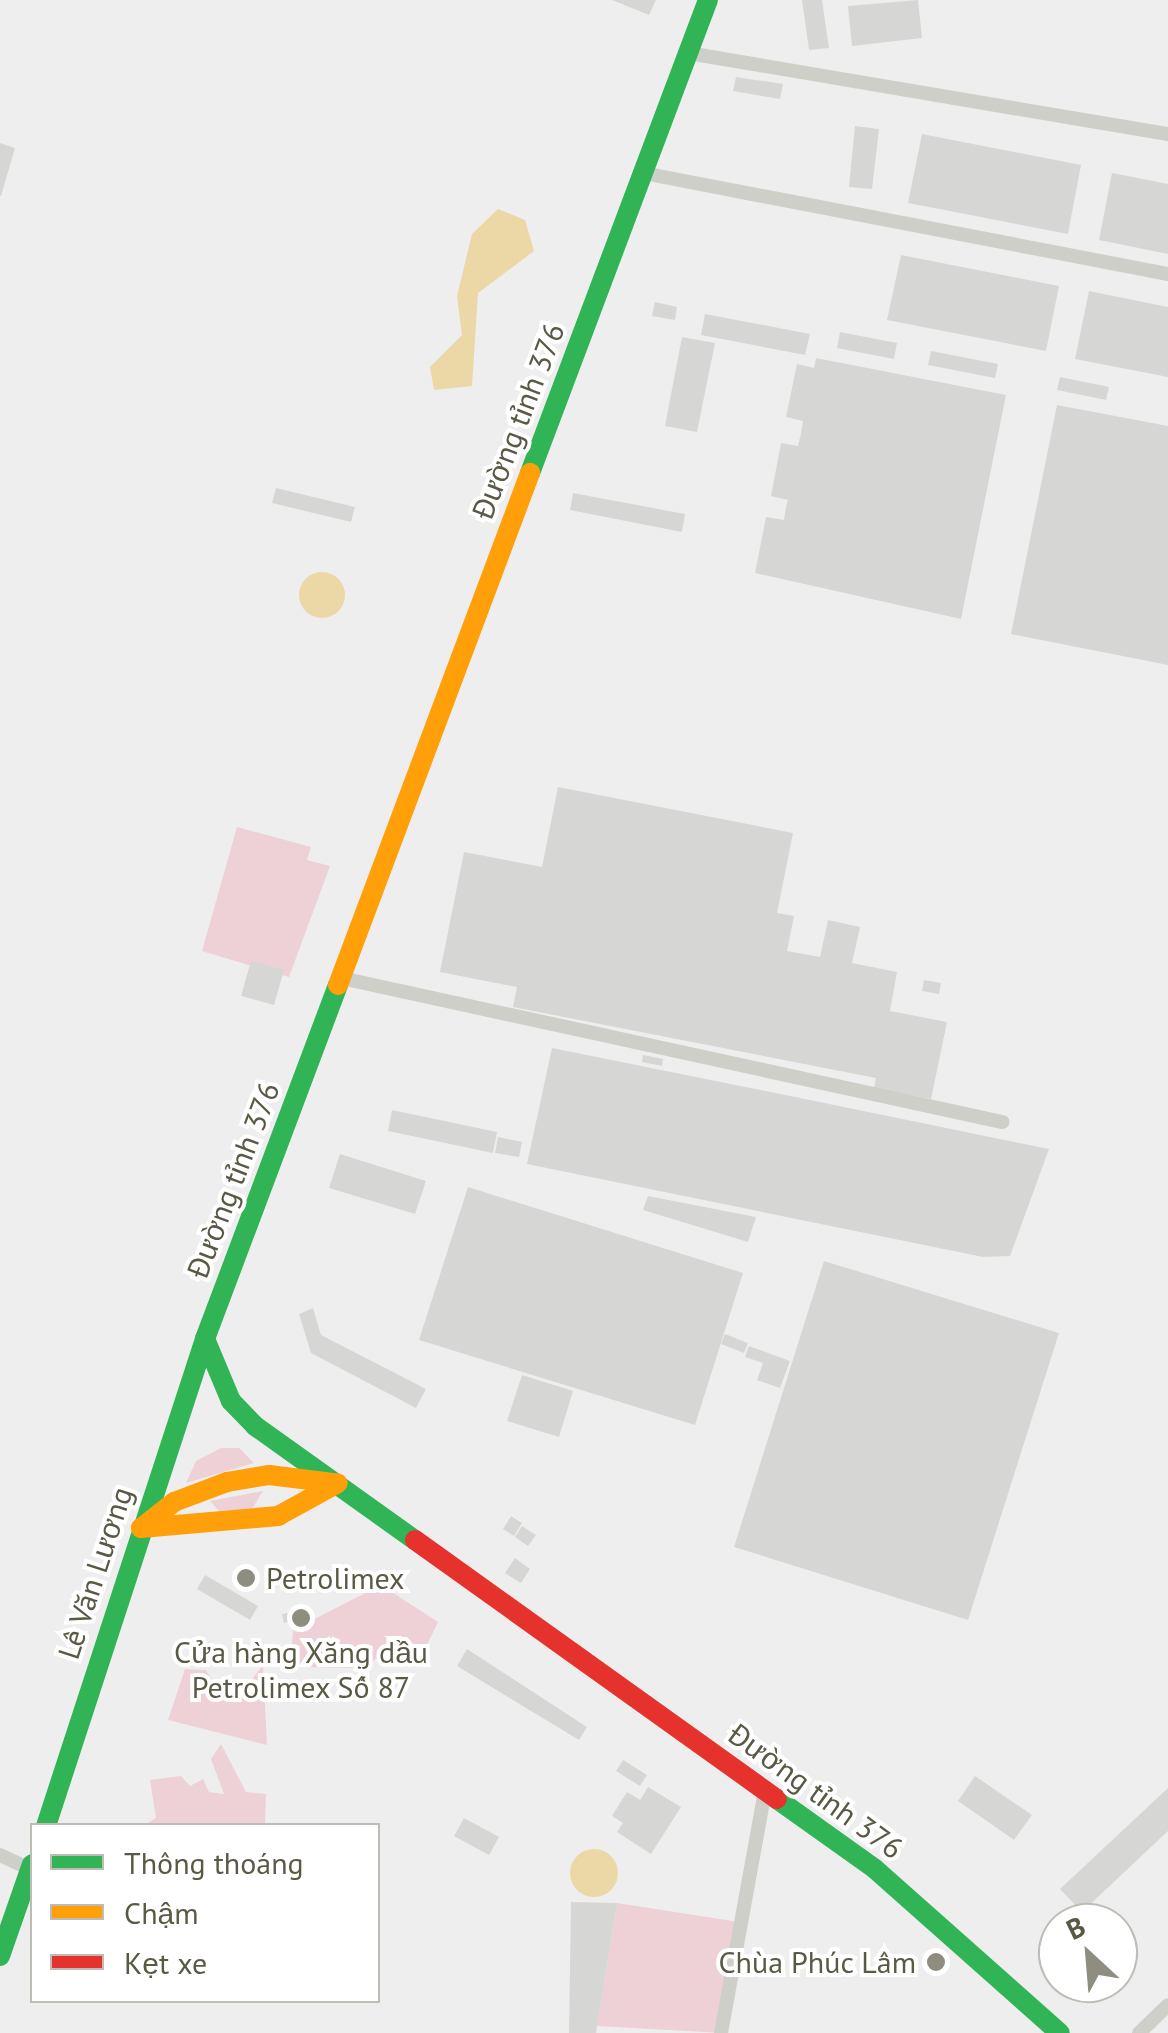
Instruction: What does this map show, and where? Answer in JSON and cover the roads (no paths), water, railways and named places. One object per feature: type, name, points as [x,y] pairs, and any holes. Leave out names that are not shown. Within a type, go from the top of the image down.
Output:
[{"type":"main road","name":"Đường tỉnh 376","points":[[708,0],[205,1339],[242,1414],[876,1869],[1060,2033]]},
{"type":"main road","name":"Lê Văn Lương","points":[[47,1823],[205,1339]]},
{"type":"main road","points":[[141,1528],[174,1502],[226,1482],[269,1475],[338,1483]]},
{"type":"main road","points":[[141,1528],[278,1516],[338,1483]]},
{"type":"main road","points":[[0,1956],[30,1870]]},
{"type":"street","points":[[688,53],[1168,134]]},
{"type":"street","points":[[643,173],[1168,274]]},
{"type":"street","points":[[341,978],[1002,1122]]},
{"type":"street","points":[[721,2033],[765,1790]]},
{"type":"street","points":[[0,1855],[30,1867]]},
{"type":"street","points":[[1139,2033],[1168,2006]]},
{"type":"place","name":"Petrolimex","points":[[246,1578]]},
{"type":"place","name":"Cửa hàng Xăng dầu Petrolimex Số 87","points":[[301,1618]]},
{"type":"place","name":"Chùa Phúc Lâm","points":[[936,1962]]}]
